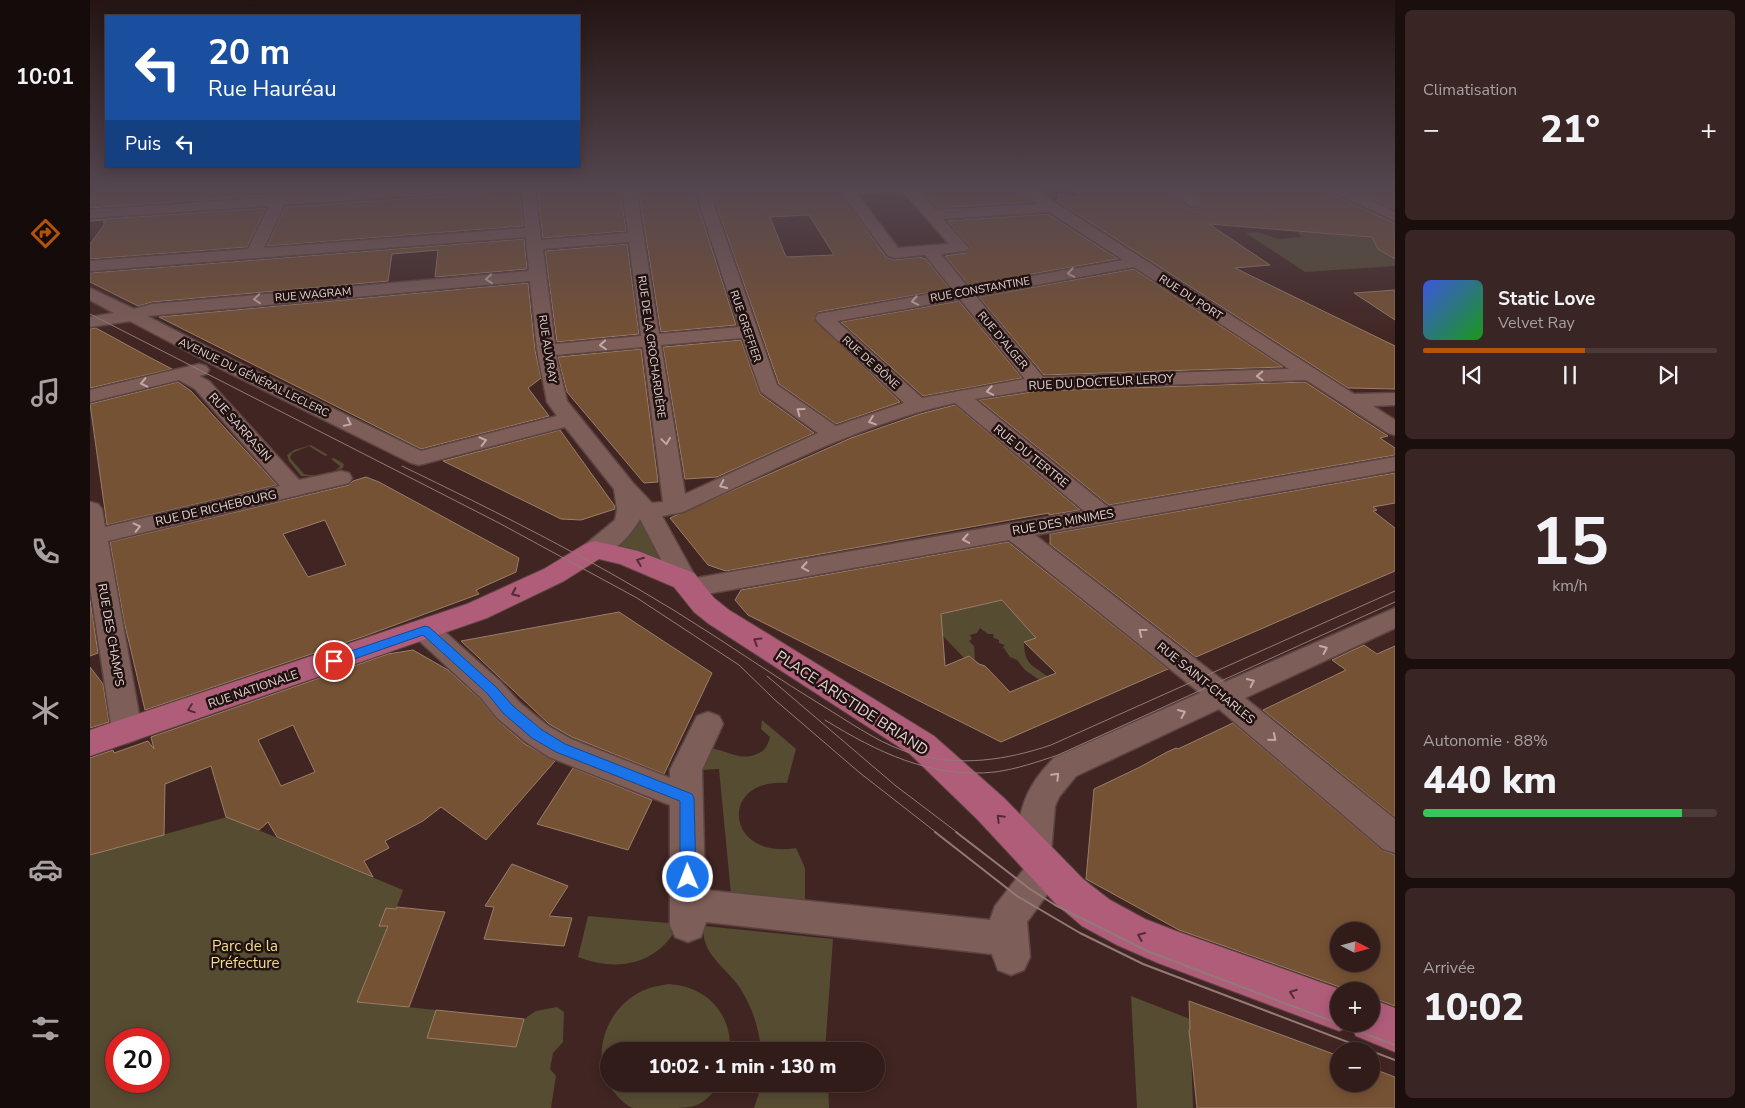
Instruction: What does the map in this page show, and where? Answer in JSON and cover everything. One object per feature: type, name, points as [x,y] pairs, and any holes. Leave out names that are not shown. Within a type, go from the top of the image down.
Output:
[{"type":"main road","name":"PLACE ARISTIDE BRIAND","points":[[594,550],[628,556],[693,591],[737,629],[922,745],[991,809],[1084,904],[1131,932],[1172,949],[1330,1007]]},
{"type":"main road","name":"RUE NATIONALE","points":[[90,744],[477,611],[554,575],[594,550]]},
{"type":"main road","points":[[1380,1024],[1395,1030]]},
{"type":"street","points":[[254,253],[261,239]]},
{"type":"street","points":[[90,266],[254,253],[520,239]]},
{"type":"street","name":"RUE AUVRAY","points":[[533,239],[546,350],[557,402],[666,543],[693,591]]},
{"type":"street","name":"RUE DE LA CROCHARDIÈRE","points":[[636,239],[675,507]]},
{"type":"street","name":"RUE GREFFIER","points":[[718,239],[768,388],[833,434]]},
{"type":"street","points":[[883,239],[894,253],[961,248],[953,239]]},
{"type":"street","name":"RUE DU PORT","points":[[1101,239],[1395,429]]},
{"type":"street","name":"RUE D'ALGER","points":[[929,250],[1038,383]]},
{"type":"street","name":"RUE CONSTANTINE","points":[[824,318],[1136,262]]},
{"type":"street","name":"RUE WAGRAM","points":[[90,322],[132,315],[152,309],[538,274]]},
{"type":"street","name":"AVENUE DU GÉNÉRAL LECLERC","points":[[90,293],[226,364],[419,458],[570,419]]},
{"type":"street","name":"RUE DE BÔNE","points":[[824,318],[918,405]]},
{"type":"street","points":[[546,350],[748,332]]},
{"type":"street","points":[[90,396],[226,364]]},
{"type":"street","name":"RUE SARRASIN","points":[[182,374],[202,385],[293,487]]},
{"type":"street","name":"RUE DU DOCTEUR LEROY","points":[[634,501],[675,507],[833,434],[918,405],[959,396],[1038,383],[1309,374]]},
{"type":"street","name":"RUE DU TERTRE","points":[[959,396],[1103,515]]},
{"type":"street","points":[[1343,396],[1395,399]]},
{"type":"street","name":"RUE DES MINIMES","points":[[693,591],[732,580],[1395,464]]},
{"type":"street","name":"RUE DE RICHEBOURG","points":[[92,538],[289,491],[293,487],[308,486],[340,478]]},
{"type":"street","points":[[594,550],[625,524],[634,501]]},
{"type":"street","name":"RUE DES CHAMPS","points":[[90,509],[92,538],[127,731]]},
{"type":"street","name":"RUE SAINT-CHARLES","points":[[1014,531],[1222,695],[1395,840]]},
{"type":"street","points":[[708,724],[686,770],[688,914],[1011,948],[1008,918],[1041,860],[1037,804],[1053,778],[1065,767],[1395,617]]},
{"type":"street","points":[[434,627],[508,710],[537,734],[560,748],[687,798]]},
{"type":"green space","points":[[1255,239],[1393,239],[1378,249],[1395,259],[1395,266],[1305,272]]},
{"type":"green space","points":[[311,445],[328,455],[325,456],[309,446],[292,453],[290,458],[304,474],[318,475],[328,473],[321,476],[301,476],[289,461],[287,455],[294,450]]},
{"type":"green space","points":[[334,458],[344,464],[343,468],[330,473],[340,466],[331,459]]},
{"type":"green space","points":[[637,509],[667,564],[610,546]]},
{"type":"green space","points":[[1002,600],[1036,638],[1024,642],[1026,657],[1029,662],[1052,681],[1045,684],[1025,670],[1017,660],[1010,657],[1003,647],[1005,645],[999,643],[999,640],[994,638],[993,634],[988,634],[980,628],[977,633],[970,635],[972,639],[969,641],[974,646],[975,660],[969,656],[964,658],[926,618]]},
{"type":"green space","points":[[762,720],[796,749],[787,783],[765,785],[750,792],[741,804],[739,818],[744,831],[755,842],[772,848],[796,848],[805,868],[805,902],[731,894],[719,769],[701,770],[708,748],[745,757],[752,756],[763,750],[770,737],[761,729]]},
{"type":"green space","name":"Parc de la Préfecture","points":[[227,817],[403,890],[396,909],[386,908],[380,926],[388,926],[357,1002],[436,1010],[427,1038],[516,1047],[524,1019],[536,1011],[557,1007],[564,1012],[563,1042],[553,1053],[550,1069],[556,1076],[551,1108],[90,1108],[90,855]]},
{"type":"green space","points":[[588,916],[679,924],[671,938],[649,956],[636,962],[608,964],[578,957]]},
{"type":"green space","points":[[704,926],[833,939],[826,1042],[760,1042],[757,1026],[748,1003],[735,981],[710,953],[704,936]]},
{"type":"green space","points":[[668,984],[682,986],[705,996],[721,1014],[729,1042],[604,1042],[610,1022],[618,1009],[629,999],[642,991]]},
{"type":"green space","points":[[1131,996],[1190,1019],[1193,1108],[1137,1108]]},
{"type":"green space","points":[[614,1092],[713,1092],[698,1105],[677,1108],[633,1108]]},
{"type":"green space","points":[[759,1092],[828,1092],[829,1108],[754,1108]]},
{"type":"building","points":[[94,239],[251,239],[247,247],[90,259],[90,244]]},
{"type":"building","points":[[270,239],[360,239],[267,246]]},
{"type":"building","points":[[524,239],[527,269],[435,277],[438,250],[392,254],[388,281],[152,302],[138,306],[90,282],[90,273]]},
{"type":"building","points":[[646,239],[708,239],[736,325],[661,332]]},
{"type":"building","points":[[728,239],[779,239],[786,257],[834,255],[824,239],[873,239],[886,257],[894,260],[919,257],[926,259],[950,289],[818,312],[813,318],[900,402],[836,424],[779,384]]},
{"type":"building","points":[[963,239],[1086,239],[1118,259],[969,285],[945,256],[966,253],[971,248]]},
{"type":"building","points":[[1116,239],[1231,239],[1270,265],[1235,268],[1395,346],[1395,389],[1348,388]]},
{"type":"building","points":[[1373,239],[1395,239],[1395,259],[1378,249]]},
{"type":"building","points":[[627,244],[639,334],[557,342],[545,251]]},
{"type":"building","points":[[1134,269],[1283,367],[1044,375],[979,297]]},
{"type":"building","points":[[528,283],[535,350],[541,378],[528,388],[549,416],[421,449],[159,317]]},
{"type":"building","points":[[1395,290],[1395,320],[1354,293]]},
{"type":"building","points":[[959,301],[1022,378],[923,396],[841,322]]},
{"type":"building","points":[[96,328],[172,369],[90,388],[90,329]]},
{"type":"building","points":[[741,340],[760,394],[814,433],[717,477],[685,479],[663,347]]},
{"type":"building","points":[[641,349],[658,482],[644,483],[567,392],[558,357]]},
{"type":"building","points":[[178,382],[191,391],[277,485],[107,525],[90,404]]},
{"type":"building","points":[[1305,382],[1388,436],[1380,438],[1395,448],[1395,455],[1109,505],[979,400],[1038,391]]},
{"type":"building","points":[[955,405],[1080,510],[1049,515],[1049,513],[726,571],[708,565],[670,518],[851,438],[920,414]]},
{"type":"building","points":[[560,430],[615,509],[581,520],[561,519],[443,461]]},
{"type":"building","points":[[1395,473],[1395,503],[1373,507],[1377,510],[1373,511],[1395,528],[1395,571],[1196,657],[1050,544],[1050,534]]},
{"type":"building","points":[[366,477],[379,482],[519,558],[516,572],[476,590],[479,594],[365,636],[145,710],[124,621],[110,542],[349,485],[353,481]],"holes":[[[325,520],[346,565],[308,577],[283,534]]]},
{"type":"building","points":[[1008,542],[1168,669],[1001,742],[748,615],[735,600],[741,590]],"holes":[[[1002,600],[1036,638],[1024,642],[1056,673],[1010,692],[985,666],[969,656],[945,666],[941,614]]]},
{"type":"building","points":[[90,599],[98,653],[90,656]]},
{"type":"building","points":[[619,612],[712,673],[664,774],[572,737],[549,724],[461,641]]},
{"type":"building","points":[[1364,645],[1377,654],[1395,646],[1395,817],[1263,710],[1346,670],[1332,660]]},
{"type":"building","points":[[413,650],[448,670],[480,699],[496,719],[525,744],[555,761],[486,840],[441,807],[423,821],[385,841],[389,848],[364,861],[373,877],[277,837],[268,822],[259,830],[226,817],[211,766],[165,784],[164,835],[90,855],[90,758],[113,750],[114,753],[148,741],[154,749],[151,737],[388,654]],"holes":[[[293,725],[315,772],[281,786],[258,740]]]},
{"type":"building","points":[[90,667],[103,684],[109,722],[90,728]]},
{"type":"building","points":[[1233,723],[1382,850],[1395,855],[1395,1006],[1380,1000],[1380,982],[1330,982],[1330,984],[1179,930],[1086,879],[1094,789],[1176,748],[1178,749]]},
{"type":"building","points":[[573,768],[652,800],[628,850],[537,824]]},
{"type":"building","points":[[512,864],[568,886],[549,916],[572,918],[564,946],[484,939],[494,907],[485,906]]},
{"type":"building","points":[[397,907],[445,912],[409,1007],[357,1002],[388,926],[379,926],[386,908],[396,909]]},
{"type":"building","points":[[1189,1001],[1330,1053],[1330,1092],[1380,1092],[1380,1071],[1395,1077],[1395,1108],[1197,1108]]},
{"type":"building","points":[[436,1010],[524,1019],[516,1047],[427,1038]]},
{"type":"tram line","points":[[90,314],[499,523],[637,598],[739,665],[775,700],[860,773],[937,833]]},
{"type":"tram line","points":[[402,466],[540,535],[642,591],[871,736],[903,751],[931,758],[966,761],[983,760],[1018,755],[1051,745],[1395,591]]},
{"type":"tram line","points":[[825,720],[865,743],[906,761],[927,767],[972,773],[1011,769],[1058,755],[1395,602]]},
{"type":"tram line","points":[[767,676],[896,786],[958,833]]},
{"type":"tram line","points":[[935,832],[1017,896],[1080,933],[1143,964],[1395,1060]]},
{"type":"tram line","points":[[956,832],[1030,889],[1055,905],[1147,951],[1395,1045]]},
{"type":"route","points":[[334,661],[425,630],[491,690],[508,710],[537,734],[560,748],[687,798],[688,877]]}]
